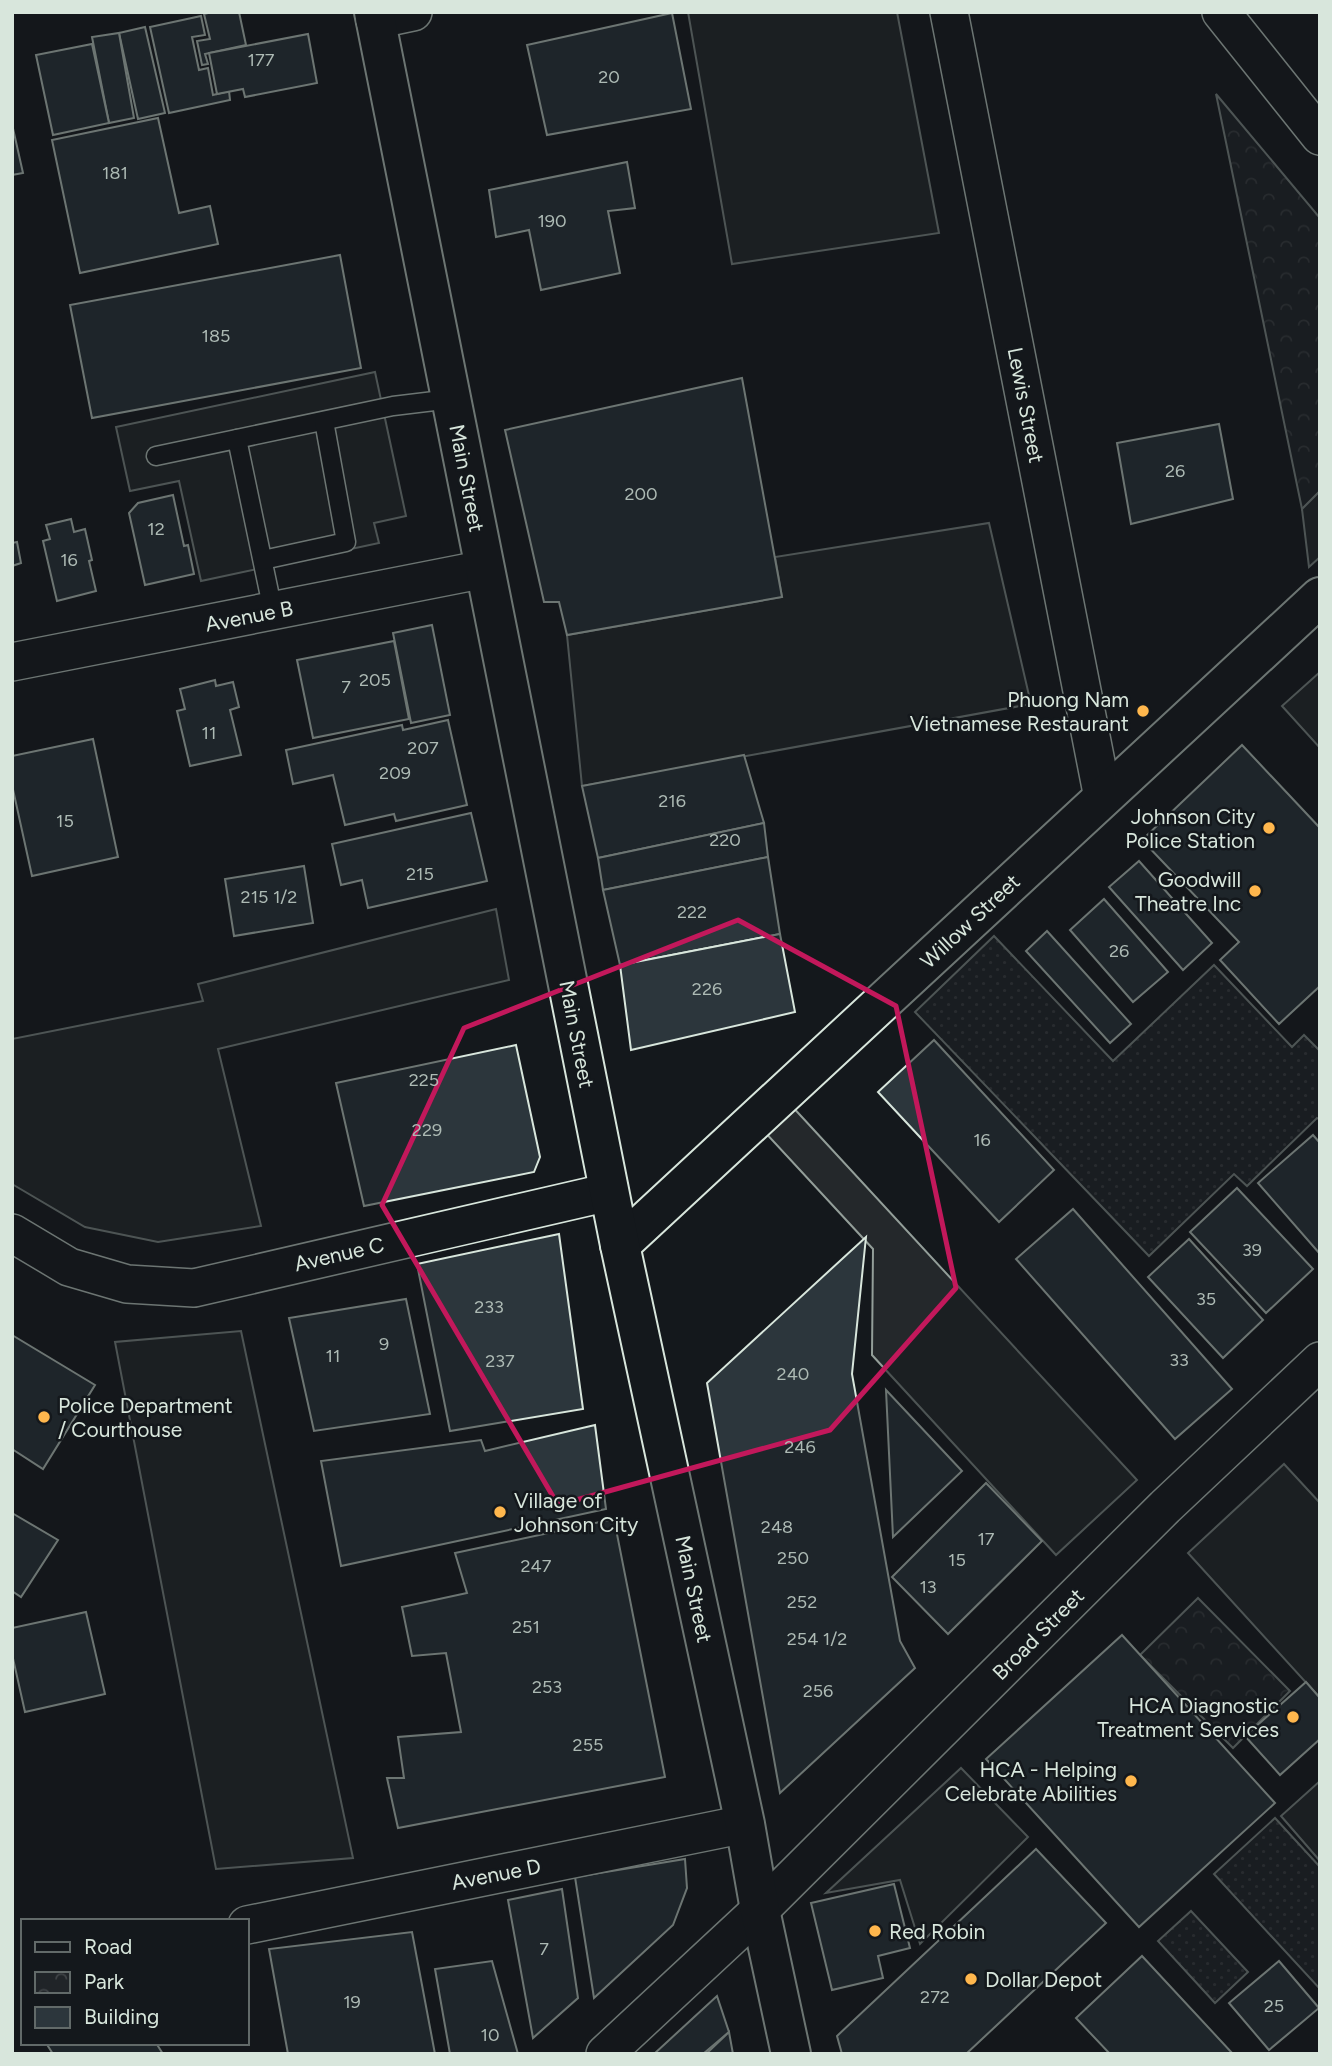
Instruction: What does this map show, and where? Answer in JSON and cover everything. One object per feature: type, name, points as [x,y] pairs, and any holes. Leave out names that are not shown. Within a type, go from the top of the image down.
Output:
[{"type":"main road","name":"Main Street","points":[[375,16],[609,1192],[745,1824],[760,1910],[791,2054]]},
{"type":"main road","name":"Willow Street","points":[[620,1245],[1320,597]]},
{"type":"street","points":[[375,16],[413,12]]},
{"type":"street","name":"Lewis Street","points":[[949,12],[1103,798]]},
{"type":"street","points":[[1220,12],[1320,136]]},
{"type":"street","name":"Avenue B","points":[[12,662],[485,569]]},
{"type":"street","name":"Avenue C","points":[[12,1233],[69,1267],[127,1284],[194,1288],[609,1192]]},
{"type":"street","name":"Broad Street","points":[[605,2054],[760,1910],[1165,1507],[1320,1361]]},
{"type":"street","name":"Avenue D","points":[[248,1925],[745,1824]]},
{"type":"lane","points":[[156,456],[394,406],[451,399]]},
{"type":"lane","points":[[263,560],[346,542],[324,421]]},
{"type":"lane","points":[[237,439],[273,611]]},
{"type":"highlighted area","points":[[738,920],[896,1006],[956,1288],[830,1430],[558,1505],[382,1205],[464,1028]]},
{"type":"green space","points":[[1216,94],[1320,218],[1320,491],[1302,509]]},
{"type":"green space","points":[[994,936],[1113,1061],[1214,965],[1292,1047],[1304,1035],[1320,1051],[1320,1120],[1317,1118],[1247,1186],[1234,1174],[1149,1256],[915,1012]]},
{"type":"green space","points":[[1198,1598],[1290,1691],[1233,1748],[1140,1655]]},
{"type":"green space","points":[[1275,1818],[1320,1867],[1320,1989],[1214,1874]]},
{"type":"green space","points":[[1191,1911],[1248,1972],[1215,2003],[1158,1941]]},
{"type":"shaded area","points":[[688,12],[897,12],[939,233],[732,264]]},
{"type":"shaded area","points":[[375,372],[406,516],[374,523],[379,543],[201,581],[179,481],[130,491],[116,427]]},
{"type":"shaded area","points":[[1320,491],[1320,557],[1309,567],[1302,509]]},
{"type":"shaded area","points":[[989,523],[1031,704],[582,786],[567,635],[782,597],[775,557]]},
{"type":"shaded area","points":[[1320,672],[1320,748],[1282,706]]},
{"type":"shaded area","points":[[496,909],[509,980],[218,1049],[261,1226],[158,1242],[85,1227],[12,1184],[12,1039],[203,1001],[198,984]]},
{"type":"shaded area","points":[[789,1103],[1137,1480],[1056,1555],[872,1355],[873,1249],[761,1128]]},
{"type":"shaded area","points":[[241,1331],[353,1858],[216,1869],[115,1342]]},
{"type":"shaded area","points":[[1284,1464],[1320,1503],[1320,1698],[1188,1553]]},
{"type":"shaded area","points":[[961,1768],[1028,1837],[920,1944],[900,1880],[826,1893]]},
{"type":"shaded area","points":[[1320,1781],[1320,1861],[1281,1816]]},
{"type":"building","points":[[239,12],[246,45],[205,54],[208,64],[202,65],[197,41],[210,39],[204,14]]},
{"type":"building","points":[[672,13],[691,109],[547,135],[527,45]]},
{"type":"building","points":[[201,16],[205,35],[192,37],[199,70],[208,68],[213,95],[229,91],[230,100],[169,113],[150,27]]},
{"type":"building","points":[[145,27],[165,113],[138,119],[119,33]]},
{"type":"building","points":[[119,33],[134,118],[109,123],[92,37]]},
{"type":"building","points":[[308,34],[317,83],[245,97],[243,89],[217,94],[209,53]]},
{"type":"building","points":[[92,44],[109,123],[53,135],[36,55]]},
{"type":"building","points":[[158,118],[179,213],[210,206],[218,244],[80,273],[52,140]]},
{"type":"building","points":[[12,124],[23,173],[12,175]]},
{"type":"building","points":[[627,162],[635,208],[608,211],[620,273],[541,290],[529,230],[496,237],[489,190]]},
{"type":"building","points":[[340,255],[361,368],[92,418],[70,305]]},
{"type":"building","points":[[742,378],[782,597],[567,635],[559,602],[544,602],[505,430]]},
{"type":"building","points":[[1219,424],[1233,499],[1131,524],[1117,443]]},
{"type":"building","points":[[173,495],[184,546],[188,545],[194,574],[145,585],[129,513],[138,503]]},
{"type":"building","points":[[71,519],[74,532],[85,529],[96,591],[57,601],[43,541],[50,539],[46,525]]},
{"type":"building","points":[[17,542],[21,563],[12,566],[12,543]]},
{"type":"building","points":[[432,625],[450,715],[411,723],[393,633]]},
{"type":"building","points":[[394,641],[409,719],[313,738],[297,660]]},
{"type":"building","points":[[215,680],[216,686],[233,682],[239,707],[230,710],[241,755],[190,766],[177,711],[185,709],[180,689]]},
{"type":"building","points":[[448,720],[467,805],[396,821],[394,814],[345,825],[333,775],[293,784],[286,750],[402,725],[403,730]]},
{"type":"building","points":[[93,739],[118,857],[32,876],[12,785],[12,756]]},
{"type":"building","name":"Goodwill Theatre Inc","points":[[1242,745],[1320,828],[1320,986],[1279,1024],[1220,960],[1239,942],[1142,840]]},
{"type":"building","points":[[744,755],[764,823],[598,858],[582,786]]},
{"type":"building","points":[[471,813],[487,881],[368,908],[362,880],[341,885],[332,844]]},
{"type":"building","points":[[764,823],[768,857],[603,890],[598,858]]},
{"type":"building","points":[[768,857],[780,934],[620,965],[603,890]]},
{"type":"building","points":[[1139,861],[1212,943],[1183,970],[1109,887]]},
{"type":"building","points":[[304,866],[313,923],[234,936],[225,879]]},
{"type":"building","points":[[1104,899],[1168,972],[1133,1002],[1070,930]]},
{"type":"building","points":[[1047,931],[1131,1024],[1110,1043],[1026,951]]},
{"type":"building","points":[[780,934],[795,1012],[631,1050],[620,965]]},
{"type":"building","points":[[934,1040],[1054,1170],[999,1222],[878,1092]]},
{"type":"building","points":[[516,1045],[540,1157],[534,1172],[364,1206],[336,1083]]},
{"type":"building","points":[[1313,1135],[1320,1143],[1320,1254],[1258,1183]]},
{"type":"building","points":[[1237,1188],[1313,1269],[1266,1313],[1190,1232]]},
{"type":"building","points":[[1073,1209],[1232,1389],[1175,1439],[1016,1259]]},
{"type":"building","points":[[559,1234],[583,1409],[450,1431],[417,1264]]},
{"type":"building","points":[[866,1237],[852,1374],[900,1641],[915,1668],[780,1793],[707,1383]]},
{"type":"building","points":[[1189,1239],[1263,1320],[1223,1358],[1148,1277]]},
{"type":"building","points":[[406,1299],[430,1414],[314,1431],[289,1318]]},
{"type":"building","name":"Police Department / Courthouse","points":[[12,1335],[95,1385],[43,1469],[12,1449]]},
{"type":"building","points":[[886,1390],[962,1471],[893,1537]]},
{"type":"building","points":[[595,1425],[606,1509],[341,1566],[321,1461],[481,1440],[485,1451]]},
{"type":"building","points":[[986,1483],[1042,1541],[948,1634],[892,1577]]},
{"type":"building","points":[[12,1513],[58,1540],[21,1597],[12,1591]]},
{"type":"building","points":[[614,1519],[665,1777],[398,1828],[387,1778],[404,1778],[398,1737],[461,1732],[446,1653],[412,1656],[402,1607],[467,1593],[455,1553]]},
{"type":"building","points":[[86,1612],[105,1694],[25,1712],[12,1654],[12,1628]]},
{"type":"building","name":"HCA - Helping Celebrate Abilities","points":[[1122,1635],[1275,1803],[1139,1927],[986,1759]]},
{"type":"building","name":"HCA Diagnostic Treatment Services","points":[[1306,1682],[1320,1698],[1320,1739],[1280,1775],[1245,1736]]},
{"type":"building","name":"Dollar Depot","points":[[1036,1849],[1106,1923],[966,2054],[842,2054],[837,2036]]},
{"type":"building","points":[[685,1859],[687,1888],[673,1925],[594,1998],[575,1877]]},
{"type":"building","points":[[894,1884],[910,1948],[878,1956],[883,1978],[832,1990],[811,1903]]},
{"type":"building","points":[[562,1889],[578,1998],[533,2038],[508,1900]]},
{"type":"building","points":[[412,1932],[435,2054],[288,2054],[269,1949]]},
{"type":"building","points":[[1142,1956],[1233,2054],[1110,2054],[1076,2018]]},
{"type":"building","points":[[492,1961],[518,2054],[450,2054],[435,1969]]},
{"type":"building","points":[[1279,1961],[1319,2008],[1269,2050],[1229,2003]]},
{"type":"building","points":[[717,1996],[729,2032],[703,2054],[654,2054]]},
{"type":"building","points":[[729,2032],[733,2054],[706,2054]]},
{"type":"building","points":[[47,2045],[157,2045],[163,2054],[53,2054]]},
{"type":"place","name":"Phuong Nam Vietnamese Restaurant","points":[[1143,711]]},
{"type":"place","name":"Johnson City Police Station","points":[[1269,828]]},
{"type":"place","name":"Goodwill Theatre Inc","points":[[1255,891]]},
{"type":"place","name":"Police Department / Courthouse","points":[[44,1417]]},
{"type":"place","name":"Village of Johnson City","points":[[500,1512]]},
{"type":"place","name":"HCA Diagnostic Treatment Services","points":[[1293,1717]]},
{"type":"place","name":"HCA - Helping Celebrate Abilities","points":[[1131,1781]]},
{"type":"place","name":"Red Robin","points":[[875,1931]]},
{"type":"place","name":"Dollar Depot","points":[[971,1979]]}]
